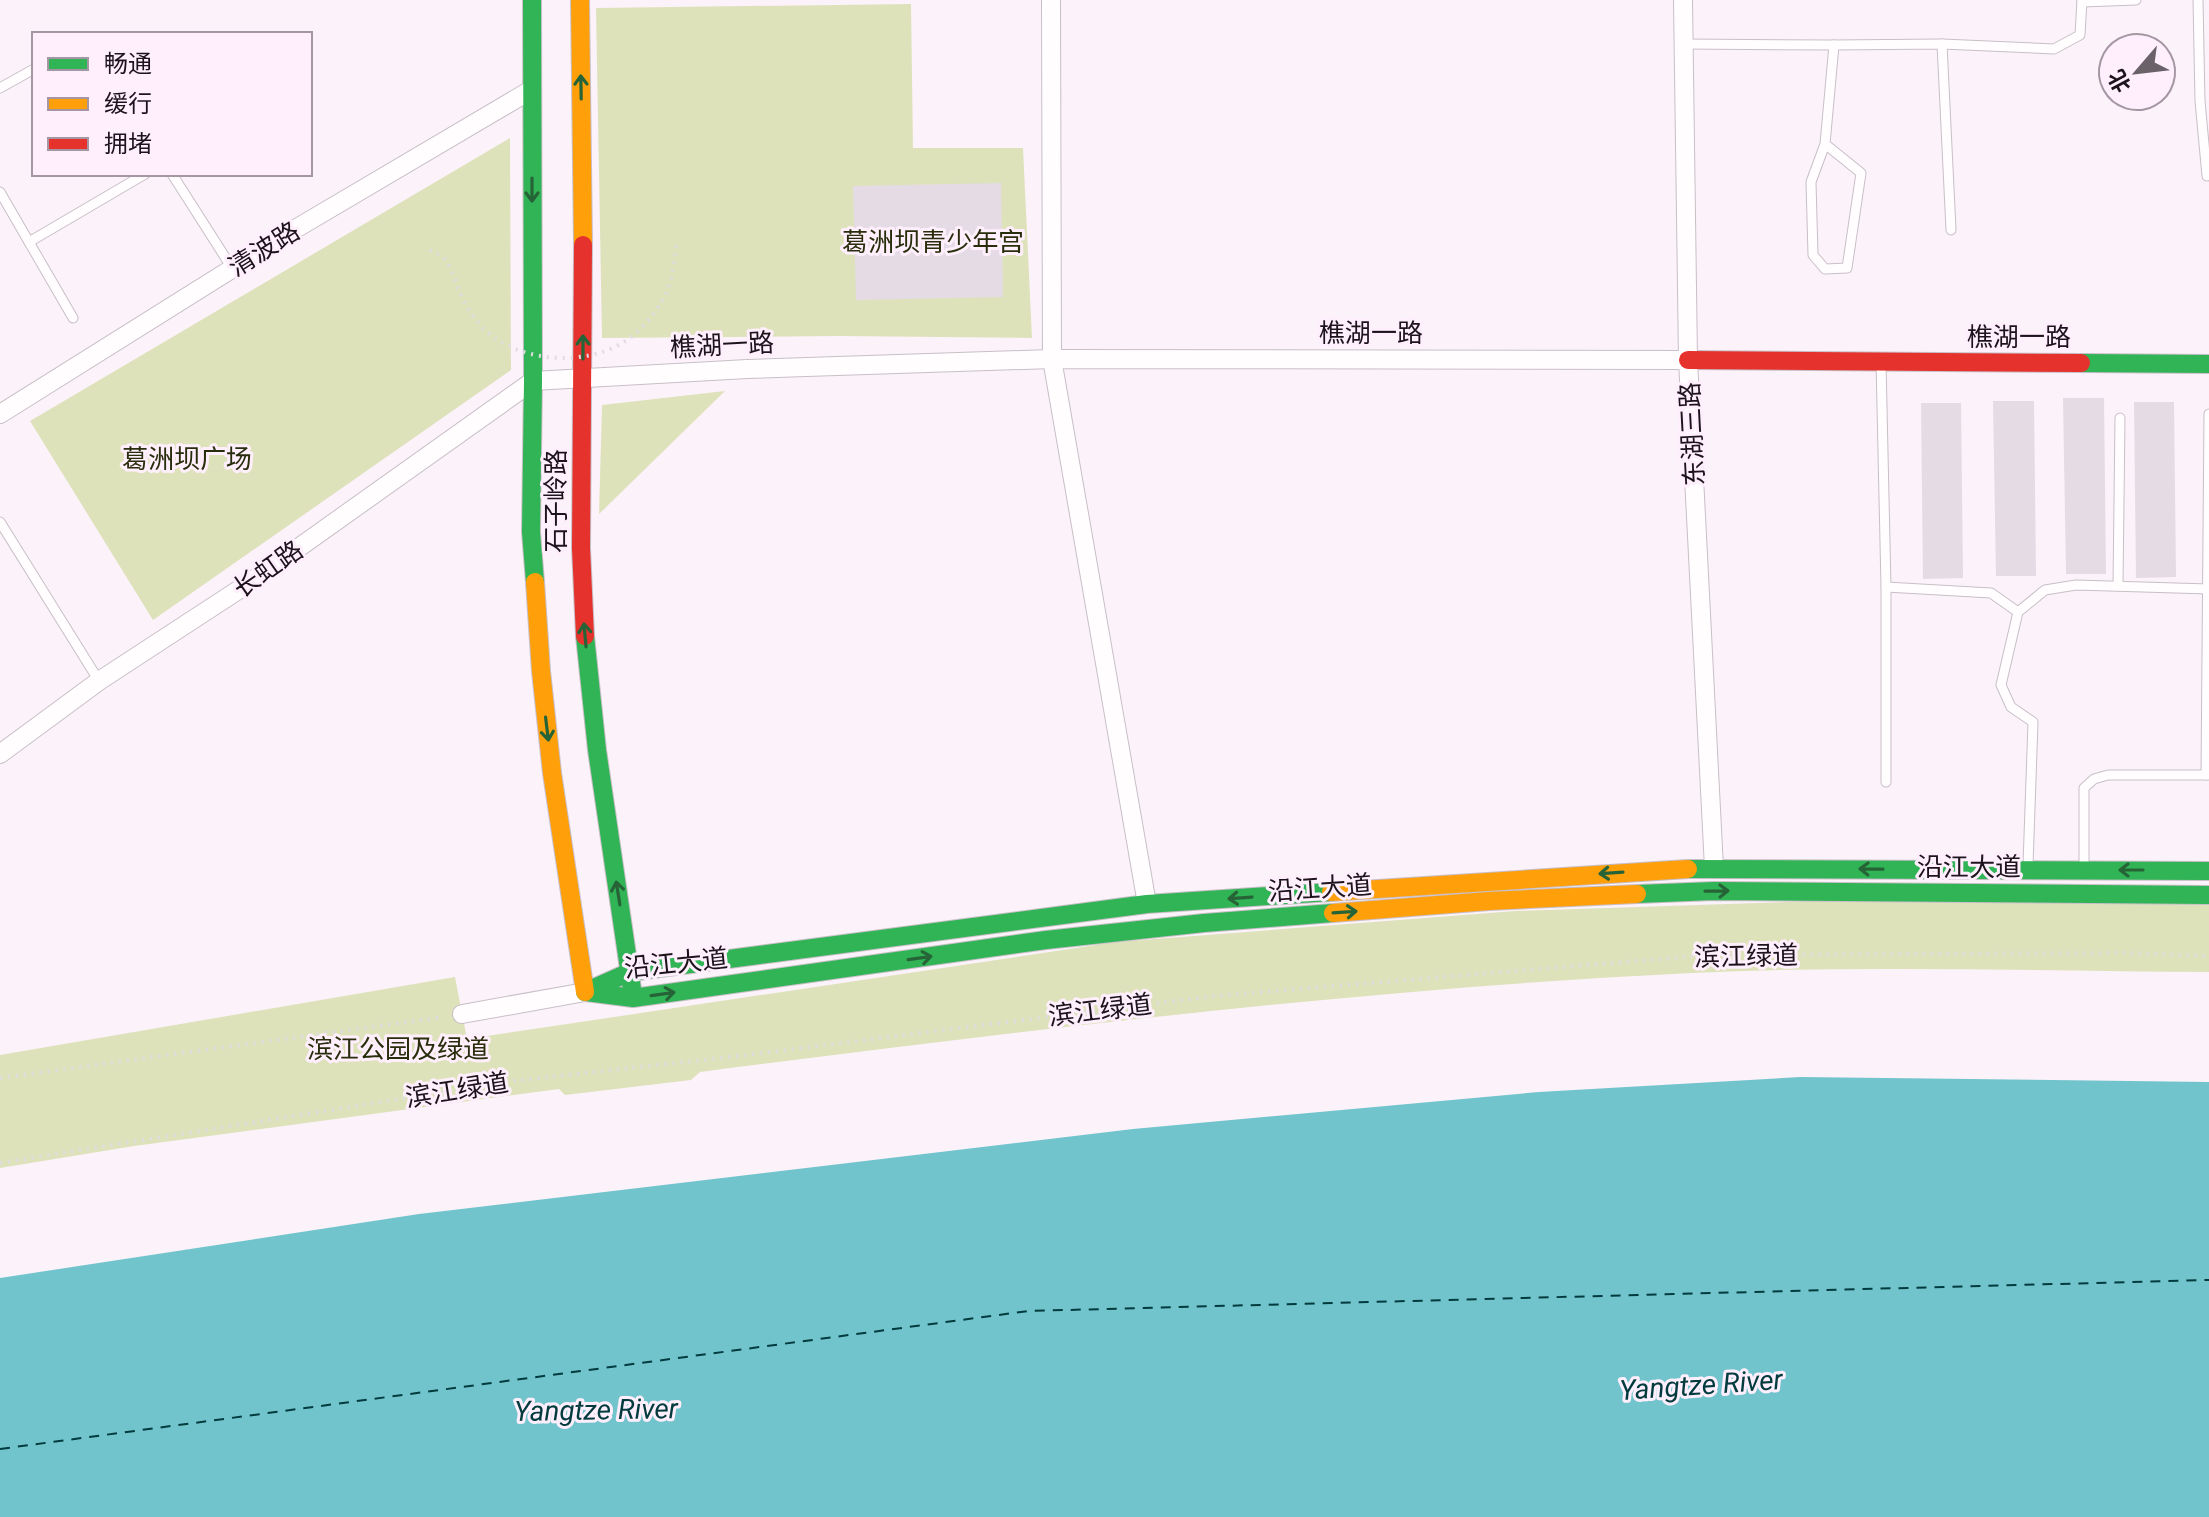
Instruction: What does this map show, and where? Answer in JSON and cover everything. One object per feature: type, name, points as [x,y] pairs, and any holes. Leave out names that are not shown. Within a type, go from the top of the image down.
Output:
[{"type":"main road","name":"石子岭路","points":[[532,0],[531,532],[552,773],[585,992]]},
{"type":"main road","name":"石子岭路","points":[[580,0],[583,606],[596,747],[633,998]]},
{"type":"main road","name":"樵湖一路","points":[[1688,360],[2209,364]]},
{"type":"main road","name":"沿江大道","points":[[585,992],[630,972],[1147,904],[1714,868],[2209,871]]},
{"type":"main road","name":"沿江大道","points":[[585,992],[633,998],[1090,935],[1489,901],[1714,891],[2209,895]]},
{"type":"street","points":[[1051,0],[1052,359],[1147,904]]},
{"type":"street","name":"东湖三路","points":[[1683,0],[1688,360],[1714,868]]},
{"type":"street","name":"清波路","points":[[0,414],[297,228],[531,90]]},
{"type":"street","name":"樵湖一路","points":[[533,381],[747,369],[1052,359],[1688,360]]},
{"type":"street","name":"长虹路","points":[[0,754],[99,681],[249,583],[533,381]]},
{"type":"street","points":[[462,1014],[585,992]]},
{"type":"lane","points":[[1684,44],[1942,44],[2054,49],[2080,35],[2082,1],[2136,0]]},
{"type":"lane","points":[[2198,0],[2200,101],[2207,176]]},
{"type":"lane","points":[[1942,44],[1951,230]]},
{"type":"lane","points":[[1825,144],[1861,173],[1847,268],[1825,269],[1813,255],[1811,182],[1825,144],[1834,45]]},
{"type":"lane","points":[[0,88],[32,70]]},
{"type":"lane","points":[[29,242],[142,176]]},
{"type":"lane","points":[[173,176],[232,268]]},
{"type":"lane","points":[[0,192],[73,318]]},
{"type":"lane","points":[[1881,362],[1886,782]]},
{"type":"lane","points":[[2084,870],[2084,788],[2094,779],[2108,775],[2208,775],[2209,414]]},
{"type":"lane","points":[[2118,586],[2120,418]]},
{"type":"lane","points":[[0,522],[99,681]]},
{"type":"lane","points":[[2028,871],[2033,722],[2011,707],[2001,685],[2018,612],[2045,590],[2076,585],[2208,588]]},
{"type":"lane","points":[[1886,587],[1991,593],[2018,612]]},
{"type":"path","points":[[430,250],[444,257],[466,304],[483,328],[504,344],[521,351],[558,357],[597,354],[622,343],[638,331],[664,297],[672,278],[676,245]]},
{"type":"path","name":"滨江绿道","points":[[0,1163],[512,1081],[1215,996],[1708,955],[2127,953],[2209,956]]},
{"type":"path","points":[[0,1078],[462,1014]]},
{"type":"green space","points":[[911,4],[913,148],[1023,148],[1032,338],[602,338],[596,8]]},
{"type":"green space","name":"葛洲坝广场","points":[[510,138],[511,370],[153,620],[30,421]]},
{"type":"green space","points":[[725,391],[599,514],[602,405]]},
{"type":"green space","name":"滨江公园及绿道","points":[[1906,898],[2209,903],[2209,972],[1886,969],[1692,973],[1319,1000],[823,1056],[700,1072],[691,1080],[565,1095],[559,1089],[134,1146],[0,1168],[0,1055],[455,977],[467,1039],[1116,942],[1515,911]]},
{"type":"water","name":"Yangtze River","points":[[1800,1077],[2209,1082],[2209,1517],[0,1517],[0,1278],[419,1214],[1133,1129],[1539,1092]]},
{"type":"building","name":"葛洲坝青少年宫","points":[[1001,183],[1003,297],[856,300],[853,186]]},
{"type":"building","points":[[2063,398],[2104,398],[2106,574],[2066,574]]},
{"type":"building","points":[[1993,401],[2034,401],[2036,576],[1996,576]]},
{"type":"building","points":[[2134,402],[2174,402],[2176,577],[2136,578]]},
{"type":"building","points":[[1921,403],[1961,403],[1963,578],[1923,579]]},
{"type":"ferry route","points":[[0,1449],[1028,1311],[2209,1280]]},
{"type":"traffic: fast","points":[[532,0],[531,532],[535,582]]},
{"type":"traffic: fast","points":[[2081,363],[2209,364]]},
{"type":"traffic: fast","points":[[585,636],[597,750],[632,989]]},
{"type":"traffic: fast","points":[[1688,869],[2209,871]]},
{"type":"traffic: fast","points":[[1637,894],[1714,891],[2209,895]]},
{"type":"traffic: fast","points":[[585,992],[630,972],[1147,904],[1331,892]]},
{"type":"traffic: fast","points":[[586,992],[633,998],[1046,940],[1333,913]]},
{"type":"traffic: slow","points":[[580,0],[583,245]]},
{"type":"traffic: slow","points":[[535,582],[552,773],[585,992]]},
{"type":"traffic: slow","points":[[1331,892],[1688,869]]},
{"type":"traffic: slow","points":[[1333,913],[1637,894]]},
{"type":"traffic: jam","points":[[583,245],[581,548],[585,636]]},
{"type":"traffic: jam","points":[[1688,360],[2081,363]]}]
